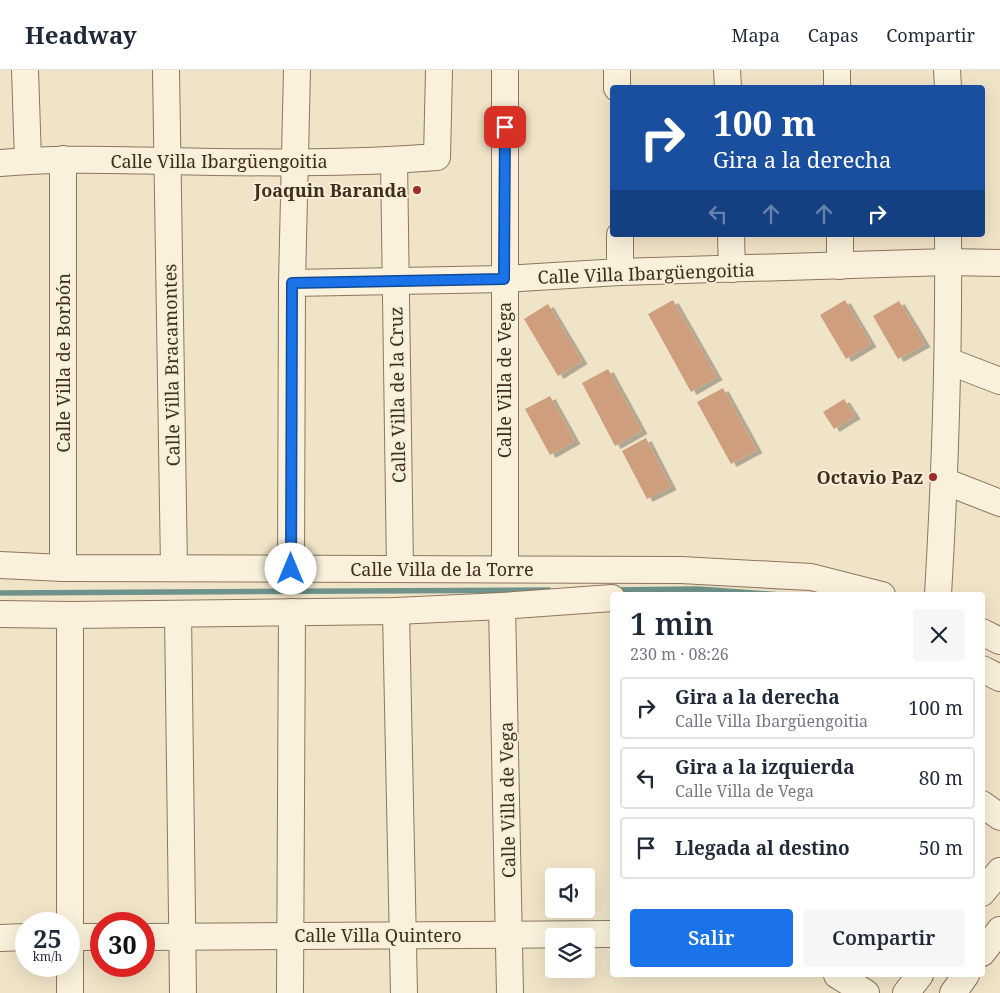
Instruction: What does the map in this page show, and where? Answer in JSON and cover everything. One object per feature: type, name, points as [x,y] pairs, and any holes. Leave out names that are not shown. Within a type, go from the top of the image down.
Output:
[{"type":"street","points":[[25,70],[28,160]]},
{"type":"street","name":"Calle Villa Bracamontes","points":[[166,70],[174,568]]},
{"type":"street","points":[[291,569],[292,283],[297,70]]},
{"type":"street","name":"Calle Villa Ibargüengoitia","points":[[0,163],[63,159],[168,162],[294,162],[394,161],[438,158],[440,70]]},
{"type":"street","name":"Calle Villa de Vega","points":[[504,569],[505,70]]},
{"type":"street","points":[[617,70],[617,85]]},
{"type":"street","points":[[727,70],[728,85]]},
{"type":"street","points":[[837,70],[837,85]]},
{"type":"street","points":[[947,70],[948,85]]},
{"type":"street","name":"Calle Villa de Borbón","points":[[63,159],[63,568]]},
{"type":"street","name":"Calle Villa de la Cruz","points":[[394,161],[400,569]]},
{"type":"street","points":[[620,237],[620,272]]},
{"type":"street","points":[[731,237],[732,269]]},
{"type":"street","points":[[840,237],[840,266]]},
{"type":"street","points":[[938,592],[948,360],[948,237]]},
{"type":"street","name":"Calle Villa Ibargüengoitia","points":[[292,283],[504,279],[620,272],[948,262],[1000,263]]},
{"type":"street","points":[[948,360],[1000,381]]},
{"type":"street","points":[[944,480],[1000,503]]},
{"type":"street","name":"Calle Villa de la Torre","points":[[0,564],[63,568],[681,570],[812,577],[870,592]]},
{"type":"street","name":"Calle Villa de la Torre","points":[[0,614],[70,615],[396,611],[610,598]]},
{"type":"street","name":"Calle Villa de Vega","points":[[502,606],[510,993]]},
{"type":"street","points":[[396,611],[404,993]]},
{"type":"street","points":[[290,993],[292,612]]},
{"type":"street","points":[[178,614],[183,993]]},
{"type":"street","points":[[69,912],[70,615]]},
{"type":"street","points":[[985,634],[1000,641]]},
{"type":"street","points":[[985,670],[1000,678]]},
{"type":"street","points":[[985,806],[1000,817]]},
{"type":"street","points":[[985,889],[1000,871]]},
{"type":"street","name":"Calle Villa Quintero","points":[[155,937],[610,934]]},
{"type":"street","points":[[0,938],[15,937]]},
{"type":"street","points":[[70,977],[70,993]]},
{"type":"street","points":[[840,977],[866,993]]},
{"type":"street","points":[[906,993],[918,977]]},
{"type":"street","points":[[953,993],[965,977]]},
{"type":"building","points":[[673,300],[717,377],[691,392],[648,314]]},
{"type":"building","points":[[845,300],[871,344],[846,359],[820,315]]},
{"type":"building","points":[[899,301],[925,344],[898,359],[873,316]]},
{"type":"building","points":[[548,304],[582,361],[558,376],[524,319]]},
{"type":"building","points":[[608,369],[642,431],[615,446],[582,383]]},
{"type":"building","points":[[723,388],[757,450],[731,464],[697,402]]},
{"type":"building","points":[[550,396],[575,441],[550,455],[525,409]]},
{"type":"building","points":[[844,399],[855,416],[834,429],[823,412]]},
{"type":"building","points":[[646,438],[671,487],[647,499],[622,451]]},
{"type":"waterway","points":[[616,590],[698,589],[740,592]]},
{"type":"waterway","points":[[0,593],[549,590]]},
{"type":"place","name":"Joaquin Baranda","points":[[417,190]]},
{"type":"place","name":"Octavio Paz","points":[[933,477]]},
{"type":"route","points":[[291,569],[292,283],[504,279],[505,127]]}]
